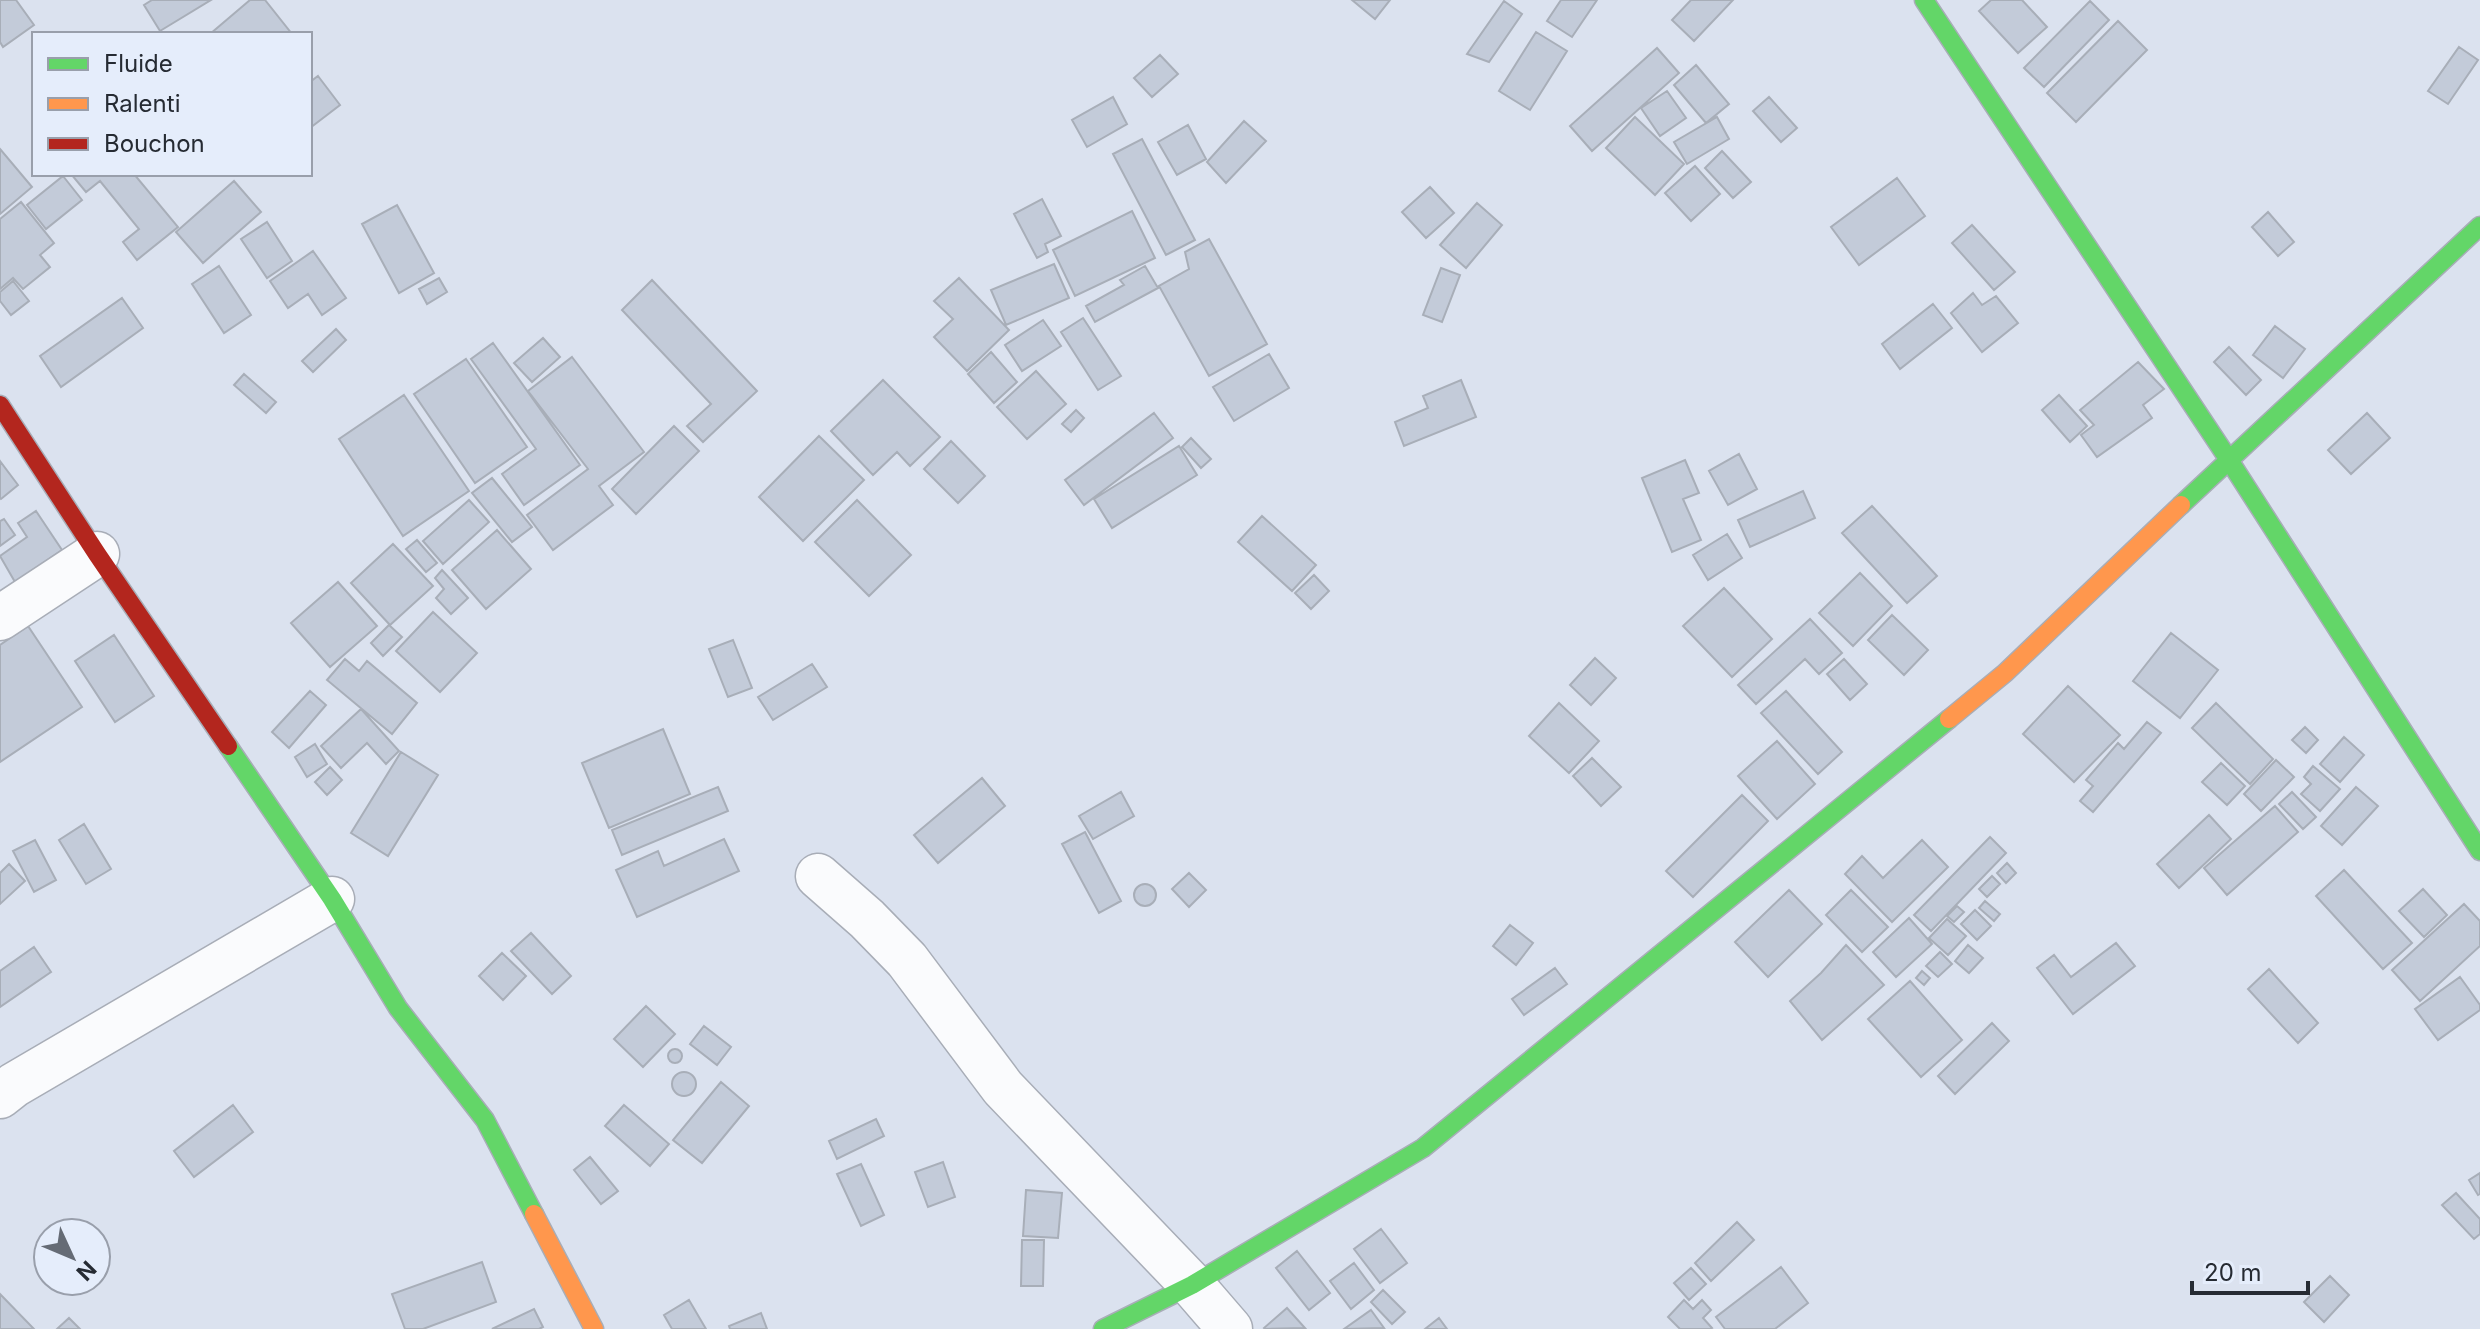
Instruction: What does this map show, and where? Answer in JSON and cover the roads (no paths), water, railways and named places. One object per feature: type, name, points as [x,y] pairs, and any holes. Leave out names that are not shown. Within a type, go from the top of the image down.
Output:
[{"type":"street","points":[[1924,0],[2229,460],[2480,851]]},
{"type":"street","points":[[1103,1329],[1192,1285],[1423,1148],[2005,673],[2480,226]]},
{"type":"street","points":[[0,405],[97,554],[332,899],[398,1008],[485,1120],[594,1329]]},
{"type":"street","points":[[0,618],[97,554]]},
{"type":"street","points":[[818,876],[907,960],[1003,1088],[1192,1285],[1230,1329]]},
{"type":"street","points":[[0,1096],[332,899]]}]
